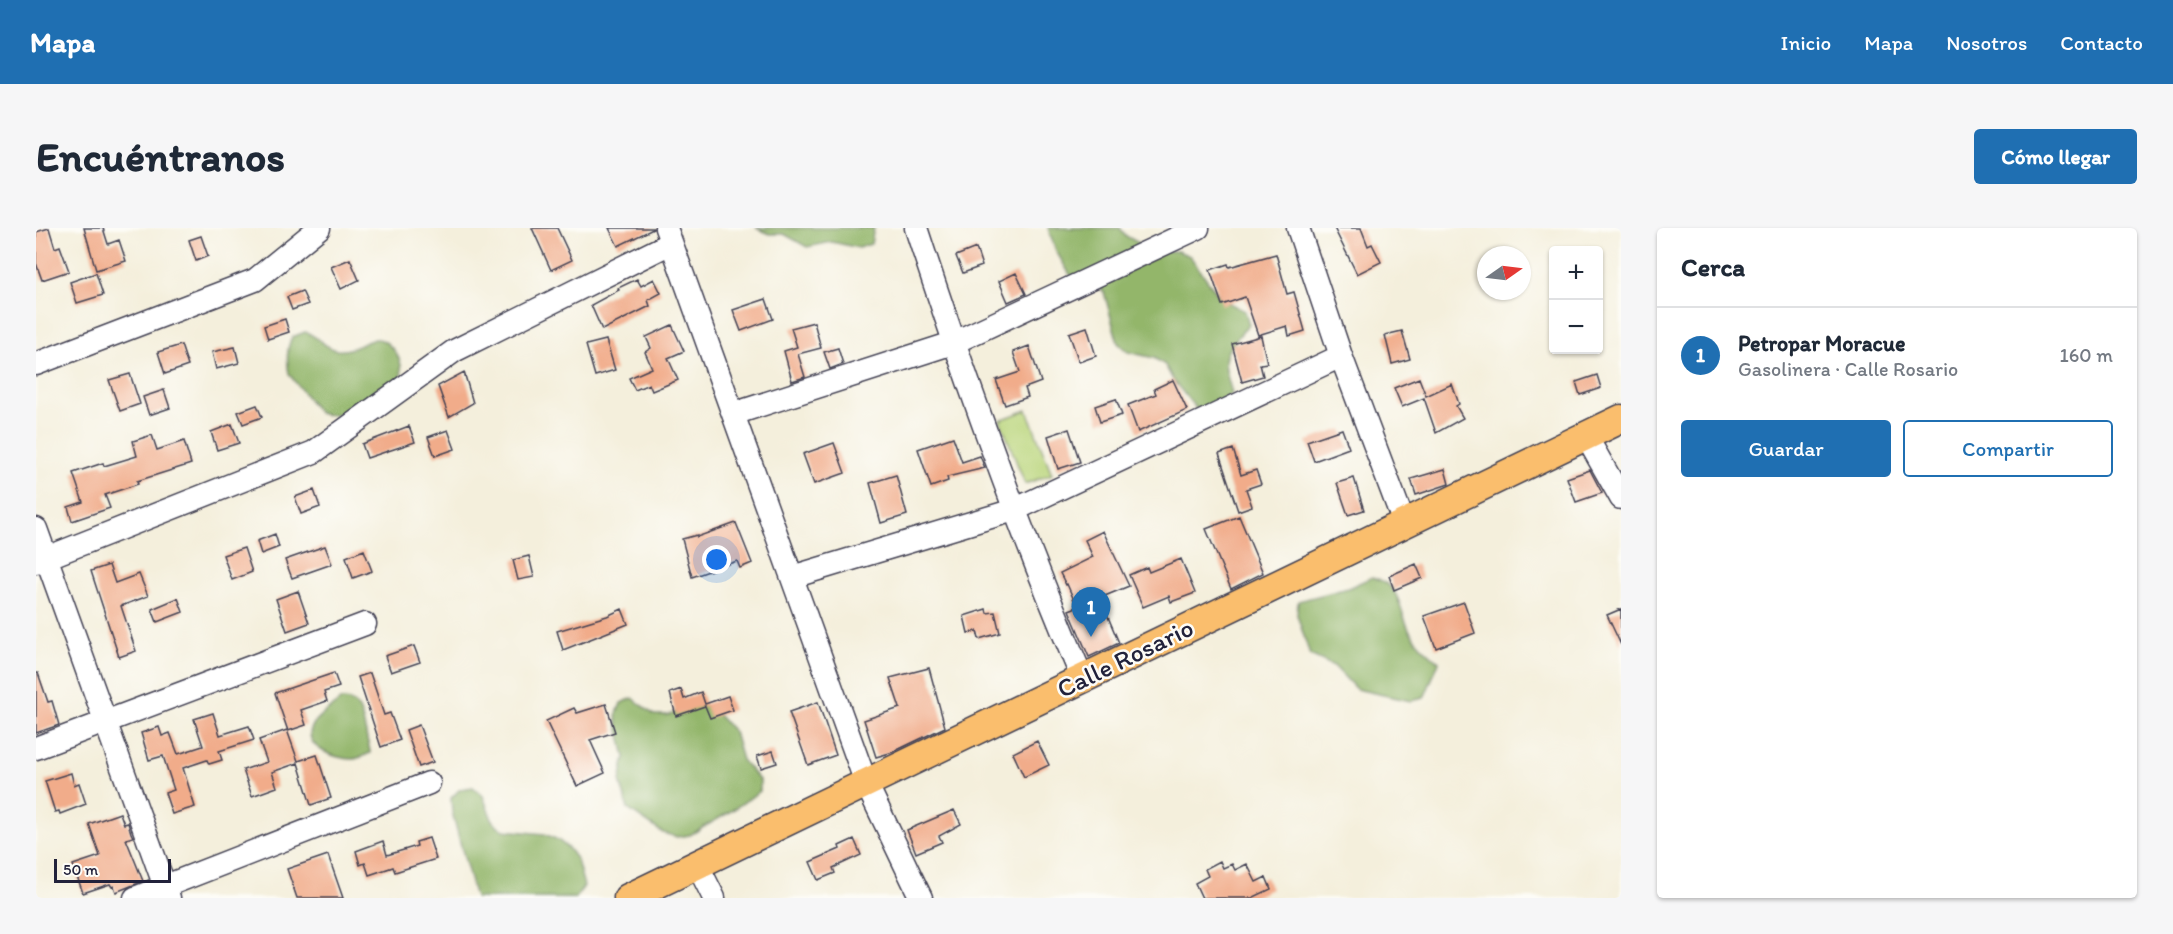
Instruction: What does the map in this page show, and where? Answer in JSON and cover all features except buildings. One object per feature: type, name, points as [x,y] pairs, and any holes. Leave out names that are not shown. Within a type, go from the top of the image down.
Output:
[{"type":"main road","name":"Calle Rosario","points":[[628,898],[1621,419]]},
{"type":"street","points":[[36,364],[255,279],[319,228]]},
{"type":"street","points":[[916,228],[953,343],[1014,510],[1083,680]]},
{"type":"street","points":[[733,414],[953,343],[1198,228]]},
{"type":"street","points":[[1298,228],[1341,356],[1404,523]]},
{"type":"street","points":[[41,560],[314,452],[454,351],[669,235],[866,783],[921,898]]},
{"type":"street","points":[[792,577],[1014,510],[1341,356]]},
{"type":"street","points":[[1586,436],[1621,498]]},
{"type":"street","points":[[36,529],[41,560],[106,723],[167,892]]},
{"type":"street","points":[[36,748],[365,624]]},
{"type":"street","points":[[135,898],[167,892],[429,783]]},
{"type":"street","points":[[697,864],[714,898]]},
{"type":"green space","points":[[756,228],[874,228],[871,244],[859,248],[832,242],[807,247],[784,234],[770,234]]},
{"type":"green space","points":[[1048,228],[1120,228],[1126,236],[1153,251],[1178,251],[1190,256],[1221,299],[1245,311],[1249,324],[1226,355],[1226,370],[1232,393],[1222,403],[1197,410],[1173,380],[1165,365],[1154,358],[1128,352],[1118,343],[1104,292],[1094,283],[1070,275],[1056,251]]},
{"type":"green space","points":[[305,332],[337,350],[349,349],[373,340],[384,341],[394,350],[399,360],[402,370],[400,388],[349,412],[327,415],[318,412],[289,374],[290,342],[292,337]]},
{"type":"green space","points":[[1027,410],[1052,474],[1025,484],[1000,420]]},
{"type":"green space","points":[[1372,577],[1382,581],[1394,592],[1413,636],[1439,662],[1424,698],[1411,701],[1356,689],[1334,666],[1310,655],[1297,615],[1298,601],[1348,588]]},
{"type":"green space","points":[[633,698],[654,715],[668,715],[692,706],[705,706],[714,711],[734,732],[742,760],[760,781],[760,791],[690,835],[677,837],[663,833],[628,809],[620,781],[625,757],[616,716],[621,703]]},
{"type":"green space","points":[[341,700],[348,700],[357,706],[362,717],[370,753],[359,758],[337,757],[329,754],[311,740],[310,733],[316,721]]},
{"type":"green space","points":[[473,787],[483,796],[493,822],[504,830],[545,834],[558,840],[569,849],[577,860],[584,886],[576,898],[475,898],[452,812],[451,798],[460,789]]},
{"type":"place","name":"Petropar Moracue","points":[[1091,637]]}]
